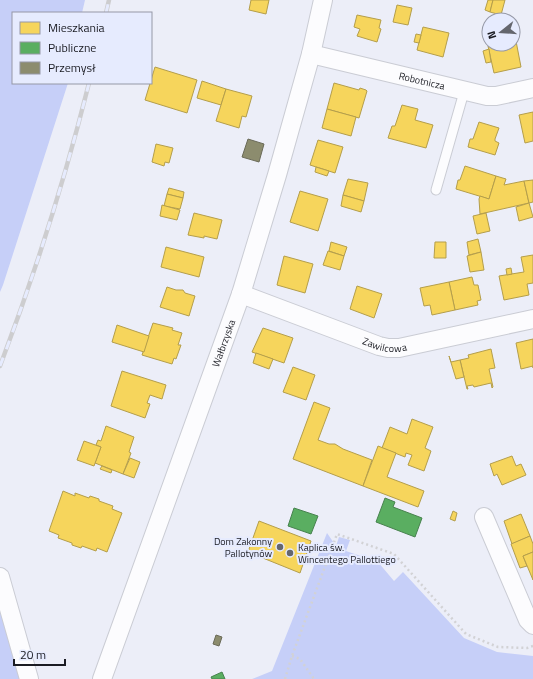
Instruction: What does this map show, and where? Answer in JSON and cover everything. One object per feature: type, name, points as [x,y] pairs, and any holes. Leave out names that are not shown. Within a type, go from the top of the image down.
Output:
[{"type":"street","name":"Wałbrzyska","points":[[102,679],[242,294],[311,54],[323,0]]},
{"type":"street","name":"Robotnicza","points":[[311,54],[464,92],[492,97],[533,88]]},
{"type":"street","name":"Zawilcowa","points":[[242,294],[379,346],[388,348],[398,348],[533,319]]},
{"type":"street","points":[[484,517],[528,620],[533,625]]},
{"type":"street","points":[[0,577],[29,679]]},
{"type":"lane","points":[[436,190],[464,92]]},
{"type":"path","points":[[286,679],[292,656],[337,534],[394,554],[466,634],[498,647],[527,648],[533,646]]},
{"type":"path","points":[[292,656],[300,659],[314,679]]},
{"type":"shaded area","points":[[0,0],[85,0],[82,12],[12,12],[12,84],[68,84],[0,292]]},
{"type":"shaded area","points":[[327,533],[336,546],[339,537],[350,540],[346,551],[378,562],[394,581],[403,572],[464,638],[497,652],[533,656],[533,679],[252,679],[272,671]]},
{"type":"shaded area","points":[[0,609],[20,679],[0,679]]},
{"type":"building: Mieszkania","points":[[251,0],[269,0],[266,14],[249,10]]},
{"type":"building: Mieszkania","points":[[488,0],[493,0],[490,12],[485,10]]},
{"type":"building: Mieszkania","points":[[493,0],[505,0],[502,12],[490,12]]},
{"type":"building: Mieszkania","points":[[397,5],[412,8],[408,25],[393,22]]},
{"type":"building: Mieszkania","points":[[357,15],[381,20],[379,28],[381,29],[377,42],[357,36],[360,29],[354,27]]},
{"type":"building: Mieszkania","points":[[423,27],[449,33],[443,57],[417,50]]},
{"type":"building: Mieszkania","points":[[416,34],[421,35],[419,43],[414,42]]},
{"type":"building: Mieszkania","points":[[483,52],[489,52],[491,62],[486,63]]},
{"type":"building: Mieszkania","points":[[489,52],[518,52],[521,67],[494,73]]},
{"type":"building: Mieszkania","points":[[155,67],[197,80],[187,113],[145,100],[150,84],[152,84],[152,77]]},
{"type":"building: Mieszkania","points":[[202,81],[226,89],[221,105],[197,98]]},
{"type":"building: Mieszkania","points":[[334,83],[359,90],[360,88],[367,91],[359,118],[327,109]]},
{"type":"building: Mieszkania","points":[[226,89],[252,96],[246,117],[242,116],[239,128],[216,121]]},
{"type":"building: Mieszkania","points":[[402,105],[418,109],[415,120],[433,125],[426,148],[388,138],[392,126],[395,126]]},
{"type":"building: Mieszkania","points":[[327,109],[356,117],[351,136],[322,128]]},
{"type":"building: Mieszkania","points":[[533,112],[533,141],[525,143],[519,115]]},
{"type":"building: Mieszkania","points":[[479,122],[499,128],[495,139],[495,141],[499,143],[495,155],[468,147],[470,139],[473,139]]},
{"type":"building: Mieszkania","points":[[318,140],[343,147],[335,173],[310,165]]},
{"type":"building: Mieszkania","points":[[156,144],[173,148],[169,163],[165,162],[164,166],[152,162]]},
{"type":"building: Mieszkania","points":[[465,166],[496,176],[489,199],[456,189],[458,180],[460,180]]},
{"type":"building: Mieszkania","points":[[316,167],[329,171],[327,176],[315,172]]},
{"type":"building: Mieszkania","points":[[496,176],[506,179],[504,185],[524,181],[529,203],[480,214],[480,196],[489,199]]},
{"type":"building: Mieszkania","points":[[348,179],[368,183],[364,201],[343,195]]},
{"type":"building: Mieszkania","points":[[533,180],[533,202],[529,203],[524,181]]},
{"type":"building: Mieszkania","points":[[169,188],[184,192],[183,198],[167,194]]},
{"type":"building: Mieszkania","points":[[300,191],[328,199],[318,231],[290,222]]},
{"type":"building: Mieszkania","points":[[167,194],[183,198],[180,209],[164,206]]},
{"type":"building: Mieszkania","points":[[343,195],[364,201],[361,212],[341,206]]},
{"type":"building: Mieszkania","points":[[529,203],[533,217],[519,221],[516,207]]},
{"type":"building: Mieszkania","points":[[162,205],[180,210],[177,220],[160,216]]},
{"type":"building: Mieszkania","points":[[194,213],[222,220],[217,239],[188,235]]},
{"type":"building: Mieszkania","points":[[486,213],[490,231],[477,234],[473,216]]},
{"type":"building: Mieszkania","points":[[478,239],[481,252],[469,255],[467,242]]},
{"type":"building: Mieszkania","points":[[331,242],[347,247],[344,256],[329,251]]},
{"type":"building: Mieszkania","points":[[435,242],[446,242],[446,258],[434,258]]},
{"type":"building: Mieszkania","points":[[166,247],[204,257],[199,277],[161,267]]},
{"type":"building: Mieszkania","points":[[328,251],[344,256],[340,270],[323,265]]},
{"type":"building: Mieszkania","points":[[481,252],[484,270],[470,272],[467,256]]},
{"type":"building: Mieszkania","points":[[533,255],[533,283],[527,284],[529,295],[504,300],[499,276],[524,272],[521,257]]},
{"type":"building: Mieszkania","points":[[284,256],[313,264],[305,293],[277,285]]},
{"type":"building: Mieszkania","points":[[511,268],[512,274],[507,275],[506,269]]},
{"type":"building: Mieszkania","points":[[472,277],[474,285],[478,285],[481,300],[477,301],[478,305],[455,310],[449,282]]},
{"type":"building: Mieszkania","points":[[449,282],[455,310],[432,315],[430,305],[424,306],[420,288]]},
{"type":"building: Mieszkania","points":[[357,286],[382,294],[374,318],[350,309]]},
{"type":"building: Mieszkania","points":[[167,287],[176,290],[183,290],[185,293],[195,296],[189,316],[160,307]]},
{"type":"building: Mieszkania","points":[[153,323],[173,328],[172,330],[182,333],[178,345],[181,345],[176,359],[174,358],[172,364],[142,355]]},
{"type":"building: Mieszkania","points":[[117,325],[149,336],[144,352],[112,342]]},
{"type":"building: Mieszkania","points":[[263,328],[293,338],[284,363],[252,352]]},
{"type":"building: Mieszkania","points":[[533,339],[533,366],[521,369],[516,343]]},
{"type":"building: Mieszkania","points":[[491,349],[495,368],[489,369],[493,387],[492,388],[491,383],[474,387],[473,385],[467,386],[467,389],[460,360],[469,358],[468,355]]},
{"type":"building: Mieszkania","points":[[256,353],[273,359],[269,369],[253,363]]},
{"type":"building: Mieszkania","points":[[449,356],[451,362],[460,360],[464,377],[456,379]]},
{"type":"building: Mieszkania","points":[[293,367],[315,375],[306,400],[283,392]]},
{"type":"building: Mieszkania","points":[[122,371],[166,385],[162,399],[150,395],[147,403],[150,404],[145,418],[111,406]]},
{"type":"building: Mieszkania","points":[[314,402],[330,408],[318,440],[329,444],[335,444],[343,449],[372,460],[363,486],[293,459]]},
{"type":"building: Mieszkania","points":[[412,419],[433,427],[425,448],[431,451],[424,471],[408,465],[412,455],[406,453],[405,457],[382,448],[390,427],[407,434]]},
{"type":"building: Mieszkania","points":[[106,426],[134,437],[129,452],[131,453],[123,474],[95,463],[101,447],[96,445],[98,440],[101,441]]},
{"type":"building: Mieszkania","points":[[84,441],[101,447],[94,466],[77,460]]},
{"type":"building: Mieszkania","points":[[378,446],[396,453],[387,477],[424,491],[418,507],[363,486]]},
{"type":"building: Mieszkania","points":[[512,456],[516,466],[521,464],[526,475],[502,485],[497,474],[494,476],[490,464]]},
{"type":"building: Mieszkania","points":[[130,458],[140,462],[134,478],[123,474]]},
{"type":"building: Mieszkania","points":[[102,466],[112,470],[111,473],[100,469]]},
{"type":"building: Mieszkania","points":[[63,491],[75,496],[75,493],[89,498],[90,496],[99,499],[99,501],[113,506],[112,509],[122,513],[107,552],[97,548],[96,551],[82,546],[81,548],[72,545],[72,543],[58,538],[59,535],[49,531]]},
{"type":"building: Mieszkania","points":[[453,511],[457,513],[455,521],[450,519]]},
{"type":"building: Mieszkania","points":[[521,514],[530,536],[512,544],[504,521]]},
{"type":"building: Mieszkania","name":"Dom Zakonny Pallotynów","points":[[259,521],[311,541],[300,573],[248,552]]},
{"type":"building: Mieszkania","points":[[530,536],[533,544],[533,552],[523,556],[527,566],[520,568],[511,544]]},
{"type":"building: Mieszkania","points":[[533,552],[533,580],[523,556]]},
{"type":"building: Publiczne","points":[[385,498],[395,502],[393,507],[422,518],[415,537],[376,522]]},
{"type":"building: Publiczne","points":[[294,508],[318,516],[311,534],[288,526]]},
{"type":"building: Publiczne","points":[[222,672],[225,679],[212,679],[211,677]]},
{"type":"building: Przemysł","points":[[248,139],[264,144],[259,162],[242,157]]},
{"type":"building: Przemysł","points":[[216,635],[222,637],[219,646],[213,644]]},
{"type":"railway","points":[[106,12],[109,0]]},
{"type":"railway","points":[[0,366],[49,226],[89,84]]},
{"type":"place","name":"Dom Zakonny Pallotynów","points":[[280,547]]},
{"type":"place","name":"Kaplica św. Wincentego Pallottiego","points":[[290,553]]}]
